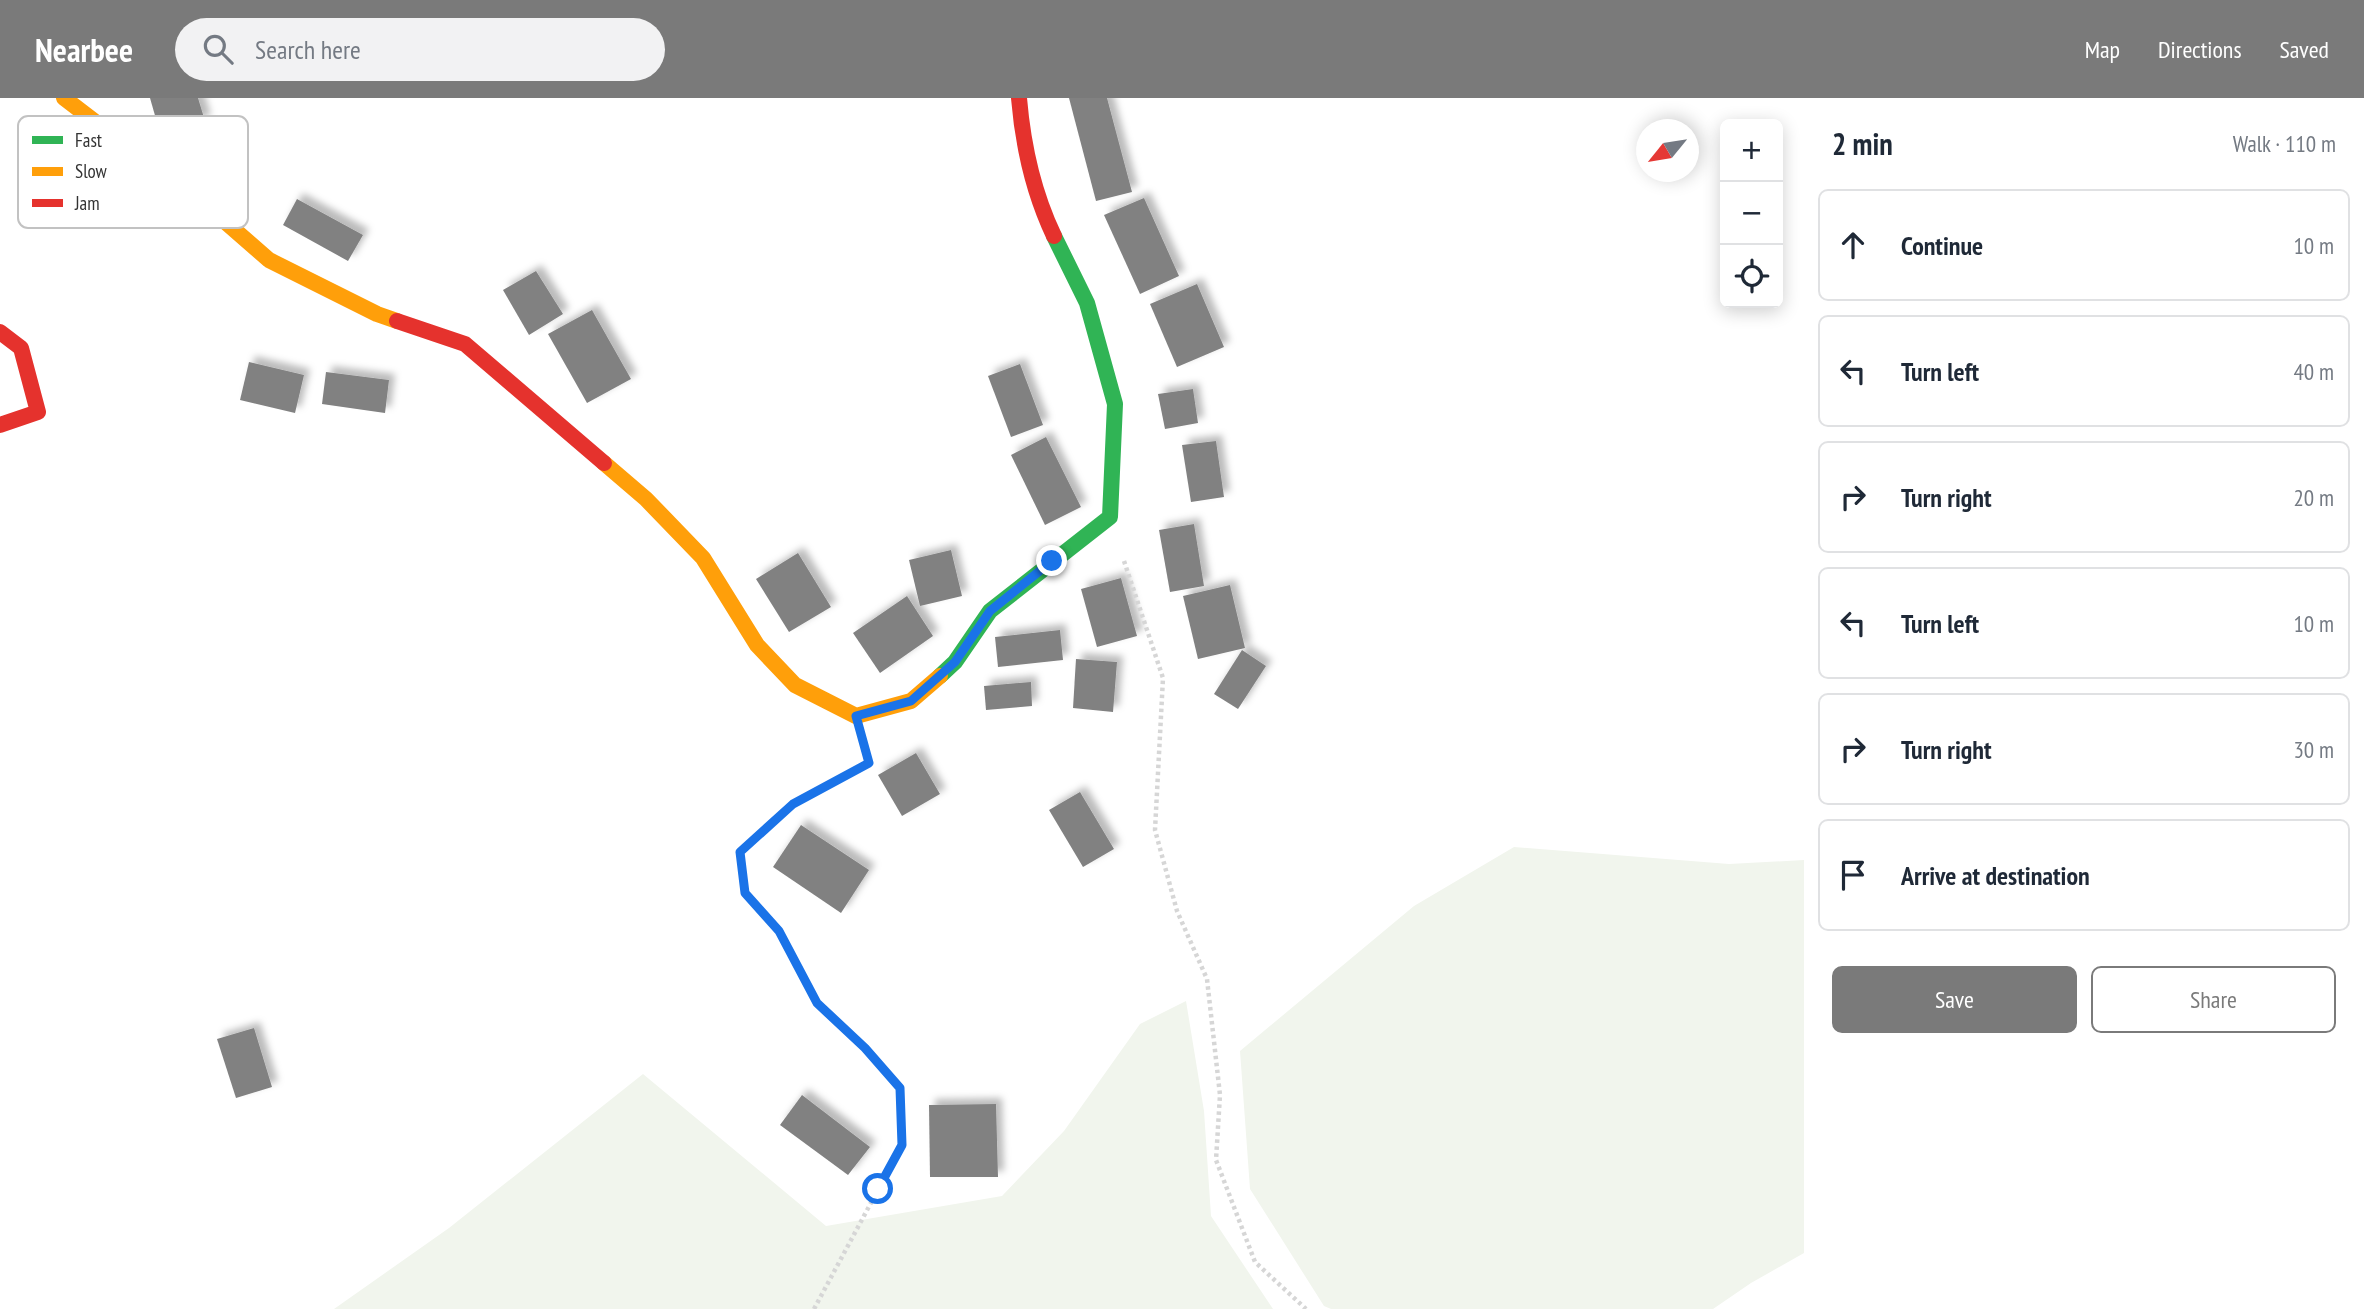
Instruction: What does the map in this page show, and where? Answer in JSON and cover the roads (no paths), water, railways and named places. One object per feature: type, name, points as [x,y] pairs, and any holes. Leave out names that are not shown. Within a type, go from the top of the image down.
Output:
[{"type":"street","points":[[64,98],[88,116]]},
{"type":"street","points":[[232,228],[269,261],[377,314],[465,344],[646,499],[703,558],[757,645],[795,685],[856,716],[911,701],[955,662],[990,611],[1110,517],[1115,404],[1087,303],[1041,208],[1023,142],[1019,98]]},
{"type":"street","points":[[0,332],[21,348],[38,412],[0,425]]}]
